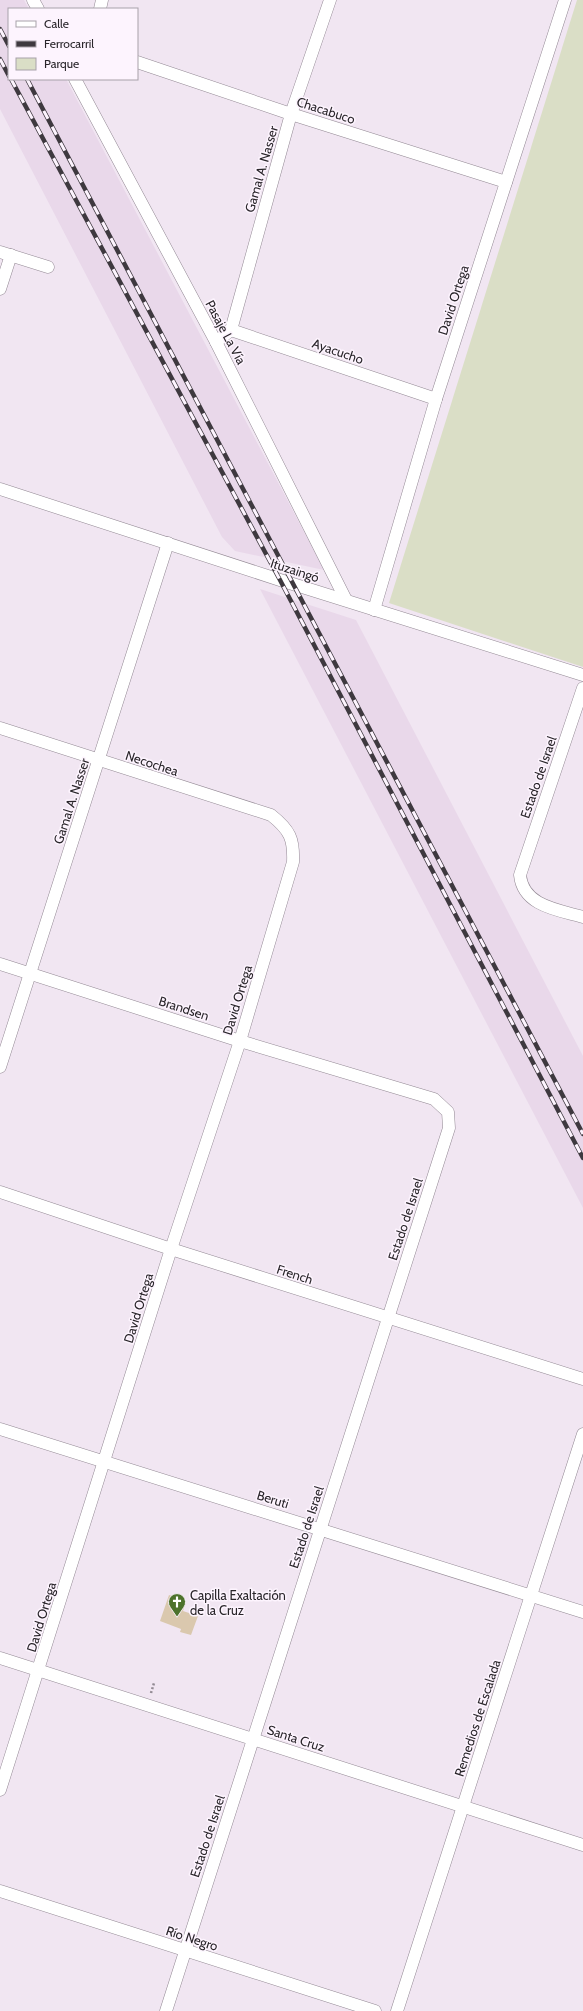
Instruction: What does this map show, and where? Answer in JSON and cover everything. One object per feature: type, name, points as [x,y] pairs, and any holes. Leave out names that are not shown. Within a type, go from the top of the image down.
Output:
[{"type":"street","name":"Gamal A. Nasser","points":[[231,330],[292,114],[330,0]]},
{"type":"street","name":"David Ortega","points":[[374,610],[436,399],[565,0]]},
{"type":"street","name":"Chacabuco","points":[[138,62],[292,114],[506,182]]},
{"type":"street","name":"Pasaje La Vía","points":[[76,80],[216,342],[346,600]]},
{"type":"street","points":[[0,289],[5,253],[48,267]]},
{"type":"street","points":[[216,342],[231,330]]},
{"type":"street","name":"Ayacucho","points":[[231,330],[436,399]]},
{"type":"street","name":"Ituzaingó","points":[[0,489],[374,610],[583,675]]},
{"type":"street","name":"Gamal A. Nasser","points":[[0,1067],[168,543]]},
{"type":"street","name":"Estado de Israel","points":[[583,688],[520,875],[521,884],[526,893],[535,900],[546,907],[583,917]]},
{"type":"street","name":"Necochea","points":[[0,728],[271,815],[281,823],[289,833]]},
{"type":"street","name":"David Ortega","points":[[0,1790],[171,1249],[240,1041],[293,862],[294,846],[289,833]]},
{"type":"street","name":"Brandsen","points":[[0,964],[240,1041],[434,1099],[448,1112]]},
{"type":"street","name":"Estado de Israel","points":[[166,2011],[449,1128],[448,1112]]},
{"type":"street","name":"French","points":[[0,1192],[171,1249],[583,1379]]},
{"type":"street","name":"Beruti","points":[[0,1429],[321,1528],[583,1612]]},
{"type":"street","name":"Remedios de Escalada","points":[[397,2011],[583,1434]]},
{"type":"street","name":"Santa Cruz","points":[[0,1658],[583,1844]]},
{"type":"street","name":"Río Negro","points":[[0,1892],[375,2011]]},
{"type":"shaded area","points":[[0,0],[24,0],[28,8],[8,8],[8,80],[67,80],[324,570],[235,551],[222,537],[0,109]]},
{"type":"shaded area","points":[[260,589],[356,620],[583,1056],[583,1208]]},
{"type":"green space","points":[[577,0],[583,0],[583,667],[389,603]]},
{"type":"building","points":[[169,1595],[186,1601],[183,1611],[198,1616],[191,1635],[180,1632],[181,1629],[160,1621]]},
{"type":"railway","points":[[0,29],[8,44]]},
{"type":"railway","points":[[0,59],[8,74]]},
{"type":"railway","points":[[12,80],[280,580],[583,1158]]},
{"type":"railway","points":[[28,80],[583,1134]]},
{"type":"place","name":"Capilla Exaltación de la Cruz","points":[[177,1617]]}]
